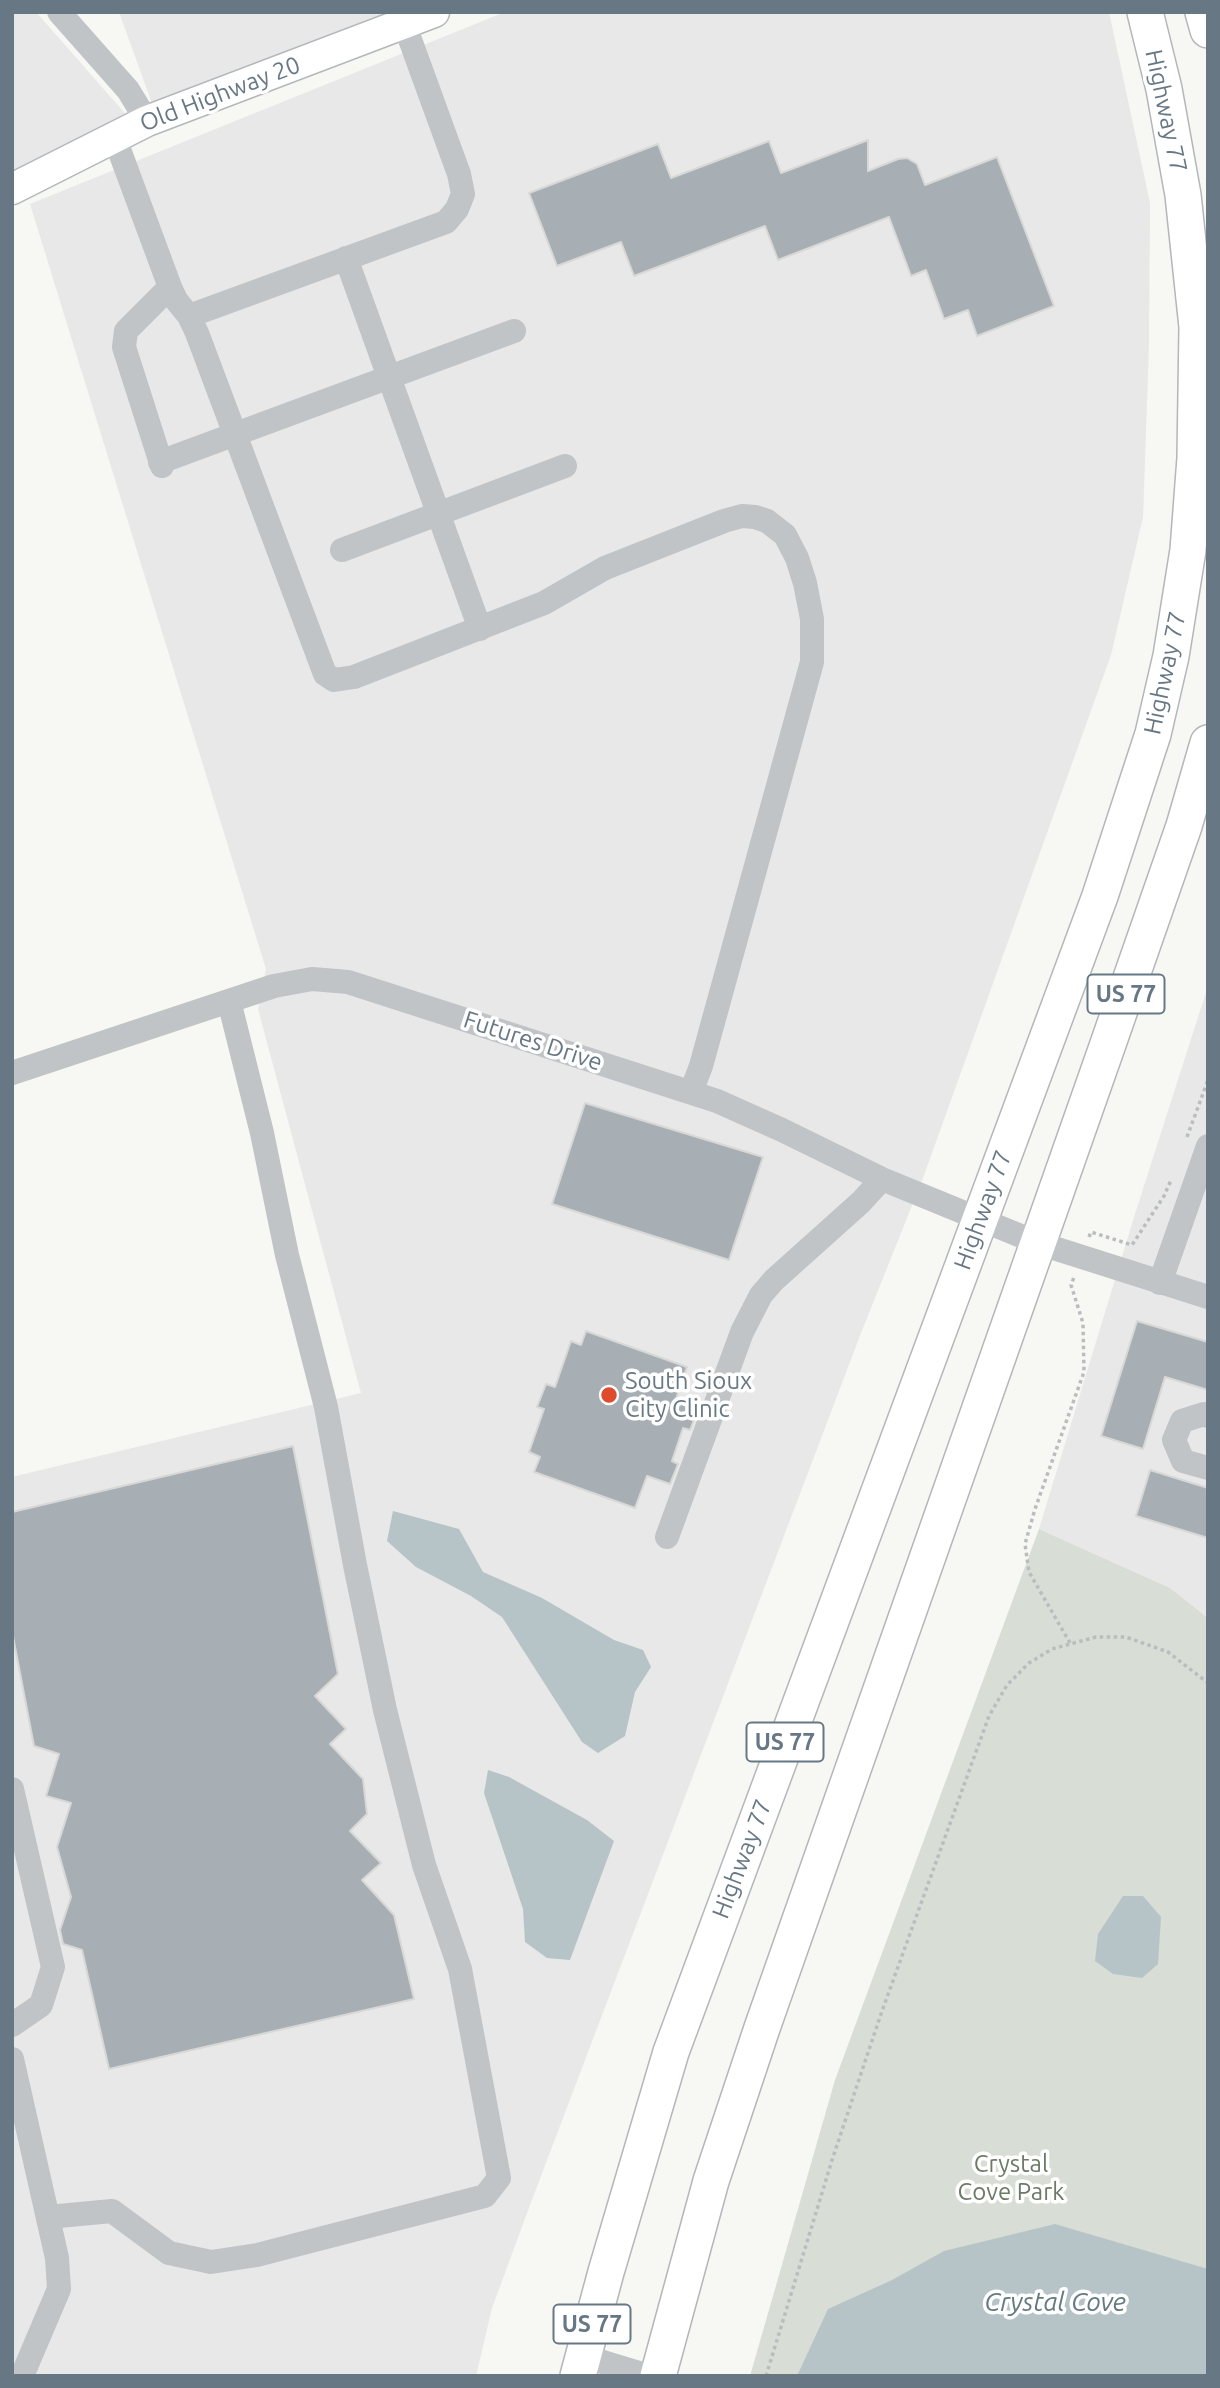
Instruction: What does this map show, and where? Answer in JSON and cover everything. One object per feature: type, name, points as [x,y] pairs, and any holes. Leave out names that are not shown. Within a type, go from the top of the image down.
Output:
[{"type":"highway","name":"Highway 77","points":[[581,2366],[671,2052],[1100,896],[1150,745],[1171,656],[1188,550],[1195,458],[1196,327],[1183,195],[1164,89],[1145,12]]},
{"type":"highway","points":[[1203,12],[1208,30]]},
{"type":"highway","name":"US 77","points":[[658,2376],[711,2181],[762,2028],[1184,826],[1208,743]]},
{"type":"main road","name":"Old Highway 20","points":[[12,189],[147,121],[435,12]]},
{"type":"street","points":[[59,12],[128,90],[147,121]]},
{"type":"street","points":[[189,316],[446,222],[457,209],[463,194],[459,174],[404,23]]},
{"type":"street","points":[[114,136],[170,287],[176,300],[189,316],[325,674],[334,680],[354,677],[544,603],[605,568],[723,521],[742,516],[755,517],[767,521],[785,536],[797,558],[805,583],[812,619],[812,662],[701,1066],[691,1092]]},
{"type":"street","points":[[346,258],[480,629]]},
{"type":"street","points":[[170,287],[125,331],[124,347],[161,464],[514,331]]},
{"type":"street","points":[[342,550],[565,466]]},
{"type":"street","name":"Futures Drive","points":[[12,1073],[274,986],[305,980],[348,982],[691,1092],[760,1119],[883,1179],[1038,1243],[1208,1297]]},
{"type":"street","points":[[48,2217],[112,2211],[169,2253],[211,2262],[257,2255],[485,2196],[499,2178],[460,1969],[424,1865],[385,1710],[326,1407],[287,1255],[262,1133],[229,1001]]},
{"type":"street","points":[[1160,1283],[1193,1178],[1197,1142]]},
{"type":"street","points":[[667,1537],[753,1307],[774,1280],[862,1202],[883,1179]]},
{"type":"street","points":[[1208,1416],[1204,1414],[1182,1421],[1174,1440],[1183,1461],[1208,1468]]},
{"type":"street","points":[[12,1789],[53,1968],[41,2005],[12,2025]]},
{"type":"street","points":[[12,2059],[57,2258],[59,2289],[22,2376]]},
{"type":"street","points":[[581,2366],[649,2376]]},
{"type":"path","points":[[1197,1142],[1208,1080]]},
{"type":"path","points":[[1070,1643],[1029,1572],[1025,1544],[1084,1372],[1083,1323],[1071,1285],[1091,1231],[1132,1245],[1164,1196],[1193,1178]]},
{"type":"path","points":[[766,2376],[833,2157],[878,2024],[989,1716],[1006,1685],[1029,1663],[1052,1649],[1096,1637],[1126,1637],[1168,1652],[1208,1683]]},
{"type":"shaded area","points":[[12,12],[36,12],[130,119],[12,176]]},
{"type":"shaded area","points":[[119,12],[412,12],[154,109]]},
{"type":"shaded area","points":[[505,12],[1109,12],[1150,203],[1149,345],[1143,517],[1111,655],[923,1178],[861,1333],[492,2308],[476,2376],[12,2376],[12,1477],[361,1393],[258,1009],[266,969],[30,204]]},
{"type":"shaded area","points":[[1208,986],[1208,1618],[1170,1588],[1039,1529]]},
{"type":"green space","name":"Crystal Cove Park","points":[[1039,1529],[1170,1588],[1208,1618],[1208,2376],[750,2376],[835,2080]]},
{"type":"water","points":[[393,1511],[459,1529],[483,1572],[542,1598],[614,1640],[643,1650],[651,1667],[635,1692],[625,1736],[598,1753],[582,1742],[502,1617],[471,1596],[416,1567],[387,1541]]},
{"type":"water","points":[[488,1770],[509,1777],[587,1820],[614,1841],[570,1960],[547,1958],[525,1942],[523,1909],[484,1793]]},
{"type":"water","points":[[1123,1896],[1143,1896],[1161,1917],[1158,1964],[1142,1978],[1113,1974],[1095,1961],[1098,1934]]},
{"type":"water","name":"Crystal Cove","points":[[1055,2224],[1208,2269],[1208,2376],[797,2376],[828,2309],[892,2280],[944,2251]]},
{"type":"building","points":[[868,140],[868,171],[907,158],[917,164],[925,185],[997,157],[1054,306],[977,336],[968,310],[944,319],[926,270],[911,276],[889,217],[778,260],[765,226],[634,276],[621,242],[557,266],[529,193],[658,144],[671,178],[769,141],[781,173]]},
{"type":"building","points":[[585,1103],[763,1157],[729,1260],[552,1204]]},
{"type":"building","points":[[1137,1321],[1208,1342],[1208,1390],[1165,1377],[1143,1449],[1101,1436]]},
{"type":"building","points":[[586,1331],[687,1367],[676,1399],[699,1407],[690,1430],[683,1428],[672,1461],[678,1464],[670,1484],[647,1476],[635,1508],[534,1472],[540,1457],[529,1452],[544,1409],[537,1407],[546,1384],[555,1387],[571,1341],[581,1345]]},
{"type":"building","points":[[293,1446],[338,1674],[315,1696],[346,1729],[330,1744],[363,1779],[367,1814],[350,1831],[381,1863],[362,1880],[394,1915],[414,1999],[109,2069],[82,1950],[63,1944],[60,1930],[71,1897],[57,1847],[71,1803],[46,1796],[59,1754],[34,1746],[12,1631],[12,1512]]},
{"type":"building","points":[[1150,1470],[1208,1488],[1208,1538],[1136,1516]]},
{"type":"place","name":"South Sioux City Clinic","points":[[609,1395]]}]
